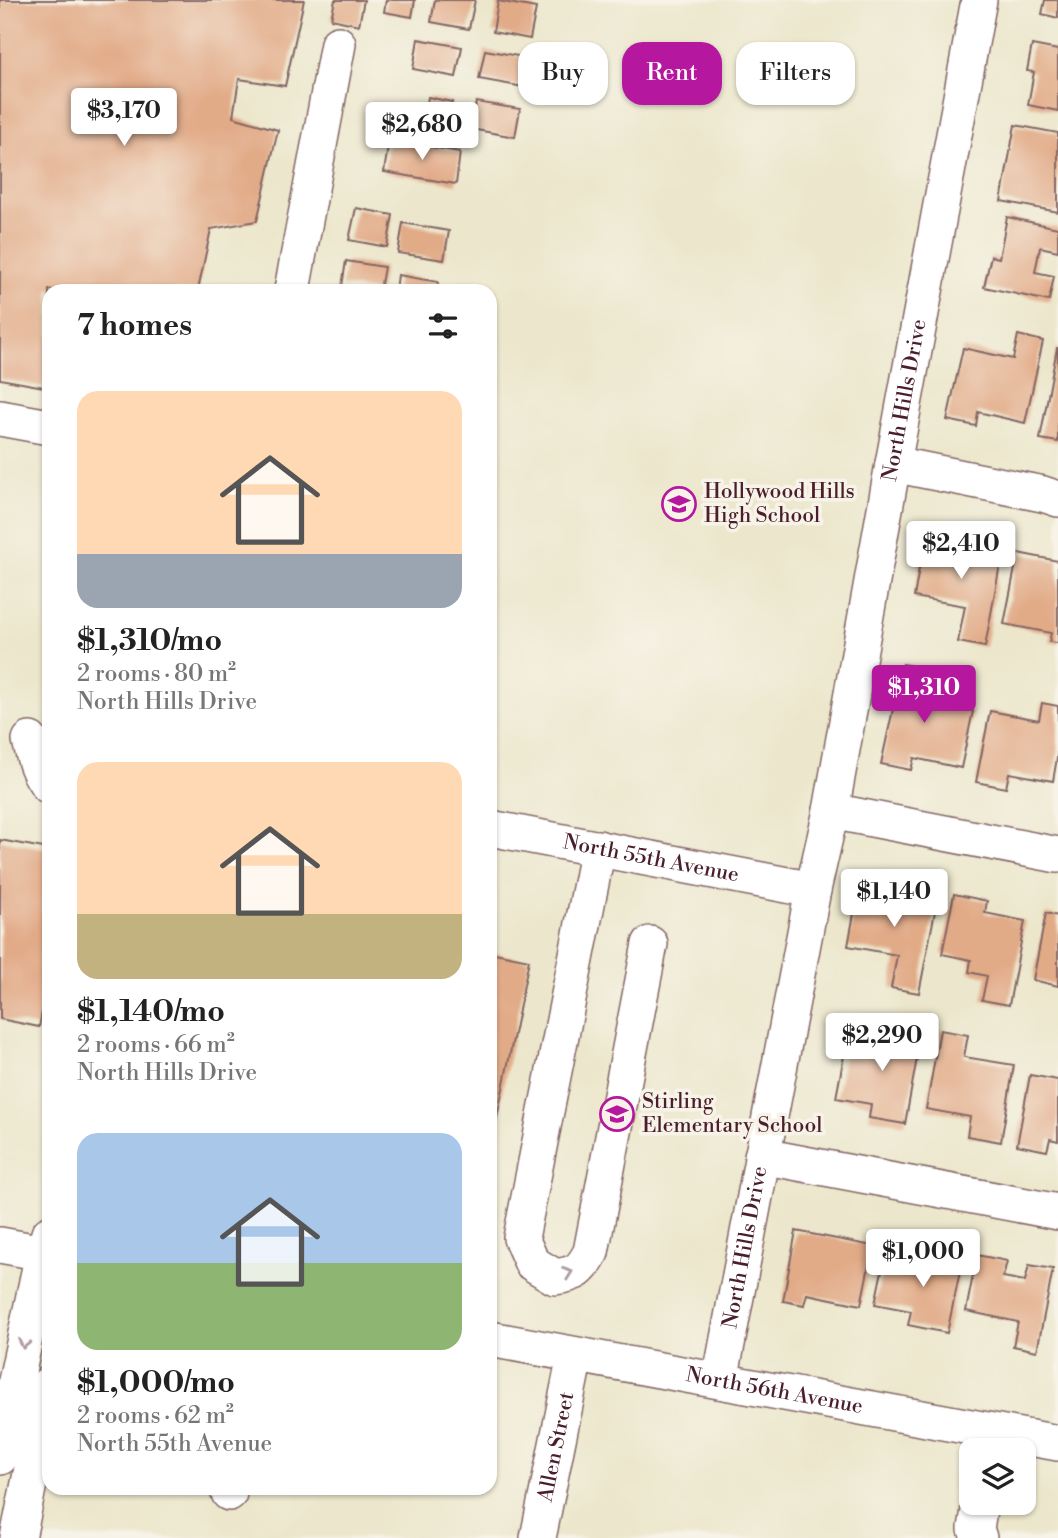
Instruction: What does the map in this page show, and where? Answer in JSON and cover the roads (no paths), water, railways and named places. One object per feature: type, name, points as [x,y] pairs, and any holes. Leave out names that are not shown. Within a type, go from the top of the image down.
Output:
[{"type":"street","name":"North Hills Drive","points":[[720,1381],[813,890],[831,811],[979,0]]},
{"type":"street","points":[[293,284],[338,44]]},
{"type":"street","points":[[0,418],[42,426]]},
{"type":"street","points":[[893,464],[1058,499]]},
{"type":"street","points":[[26,739],[42,777]]},
{"type":"street","points":[[831,811],[1058,855]]},
{"type":"street","name":"North 55th Avenue","points":[[497,829],[813,890]]},
{"type":"street","points":[[598,848],[521,1238],[532,1263],[555,1278],[572,1275],[584,1264],[591,1252],[650,944]]},
{"type":"street","points":[[762,1156],[1058,1212]]},
{"type":"street","points":[[0,1244],[42,1247]]},
{"type":"street","points":[[0,1457],[42,1269]]},
{"type":"street","name":"North 56th Avenue","points":[[497,1340],[720,1381],[979,1438]]},
{"type":"street","name":"Allen Street","points":[[538,1538],[575,1356]]},
{"type":"street","points":[[18,1538],[42,1419]]},
{"type":"street","name":"North 56th Avenue","points":[[1036,1442],[1058,1443]]},
{"type":"street","points":[[978,1515],[976,1529],[979,1538]]},
{"type":"place","name":"Hollywood Hills High School","points":[[679,504]]},
{"type":"place","name":"Stirling Elementary School","points":[[617,1114]]}]
